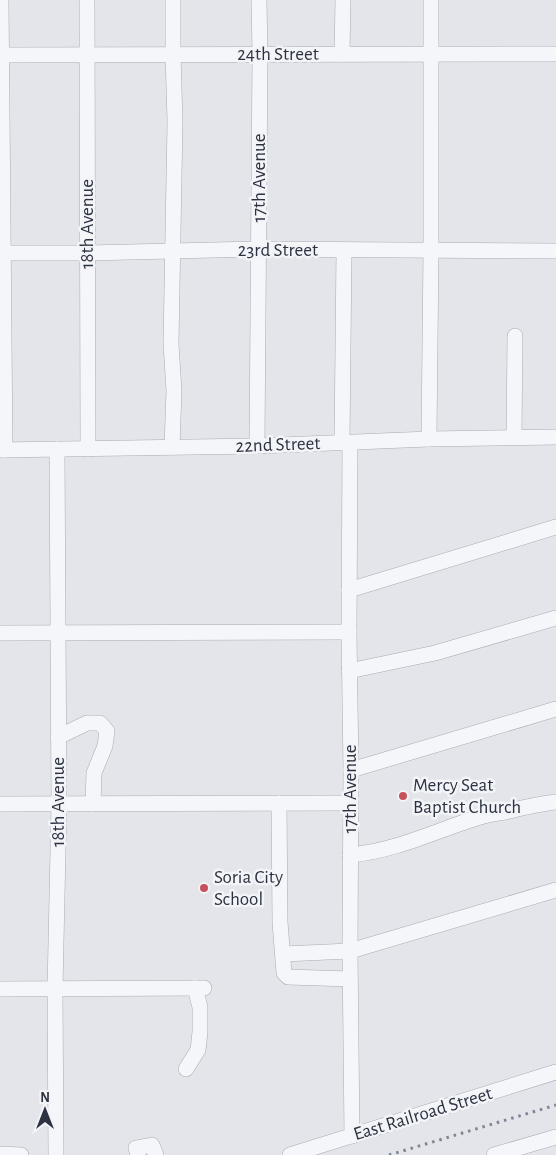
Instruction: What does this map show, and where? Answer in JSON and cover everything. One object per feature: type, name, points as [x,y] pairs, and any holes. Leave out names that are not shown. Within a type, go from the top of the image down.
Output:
[{"type":"street","points":[[1,0],[2,450]]},
{"type":"street","name":"18th Avenue","points":[[87,0],[88,449]]},
{"type":"street","points":[[172,447],[174,390],[171,344],[175,122],[173,0]]},
{"type":"street","name":"17th Avenue","points":[[257,446],[259,0]]},
{"type":"street","points":[[342,54],[343,0]]},
{"type":"street","points":[[429,439],[431,0]]},
{"type":"street","name":"24th Street","points":[[1,55],[556,54]]},
{"type":"street","name":"23rd Street","points":[[2,253],[259,249],[556,251]]},
{"type":"street","name":"17th Avenue","points":[[344,250],[351,770],[350,979],[352,1136]]},
{"type":"street","points":[[514,437],[515,336]]},
{"type":"street","name":"22nd Street","points":[[2,450],[257,446],[429,439],[556,437]]},
{"type":"street","name":"18th Avenue","points":[[56,1155],[55,989],[59,804],[57,449]]},
{"type":"street","points":[[349,590],[556,527]]},
{"type":"street","points":[[349,671],[435,653],[556,618]]},
{"type":"street","points":[[0,633],[349,632]]},
{"type":"street","points":[[351,770],[556,709]]},
{"type":"street","points":[[58,737],[87,723],[100,723],[107,731],[105,746],[94,773],[93,804]]},
{"type":"street","points":[[350,855],[384,849],[418,839],[481,816],[556,802]]},
{"type":"street","points":[[0,804],[350,803]]},
{"type":"street","points":[[279,804],[280,922],[284,973],[288,977],[350,979]]},
{"type":"street","points":[[283,954],[350,951],[556,890]]},
{"type":"street","points":[[0,989],[200,988],[198,1050],[186,1069]]},
{"type":"street","name":"East Railroad Street","points":[[290,1155],[556,1072]]},
{"type":"street","points":[[494,1155],[556,1137]]},
{"type":"street","points":[[138,1155],[136,1148],[152,1145],[156,1155]]},
{"type":"street","points":[[0,1154],[21,1155]]},
{"type":"railway","points":[[389,1155],[556,1105]]},
{"type":"place","name":"Mercy Seat Baptist Church","points":[[403,796]]},
{"type":"place","name":"Soria City School","points":[[204,888]]}]
